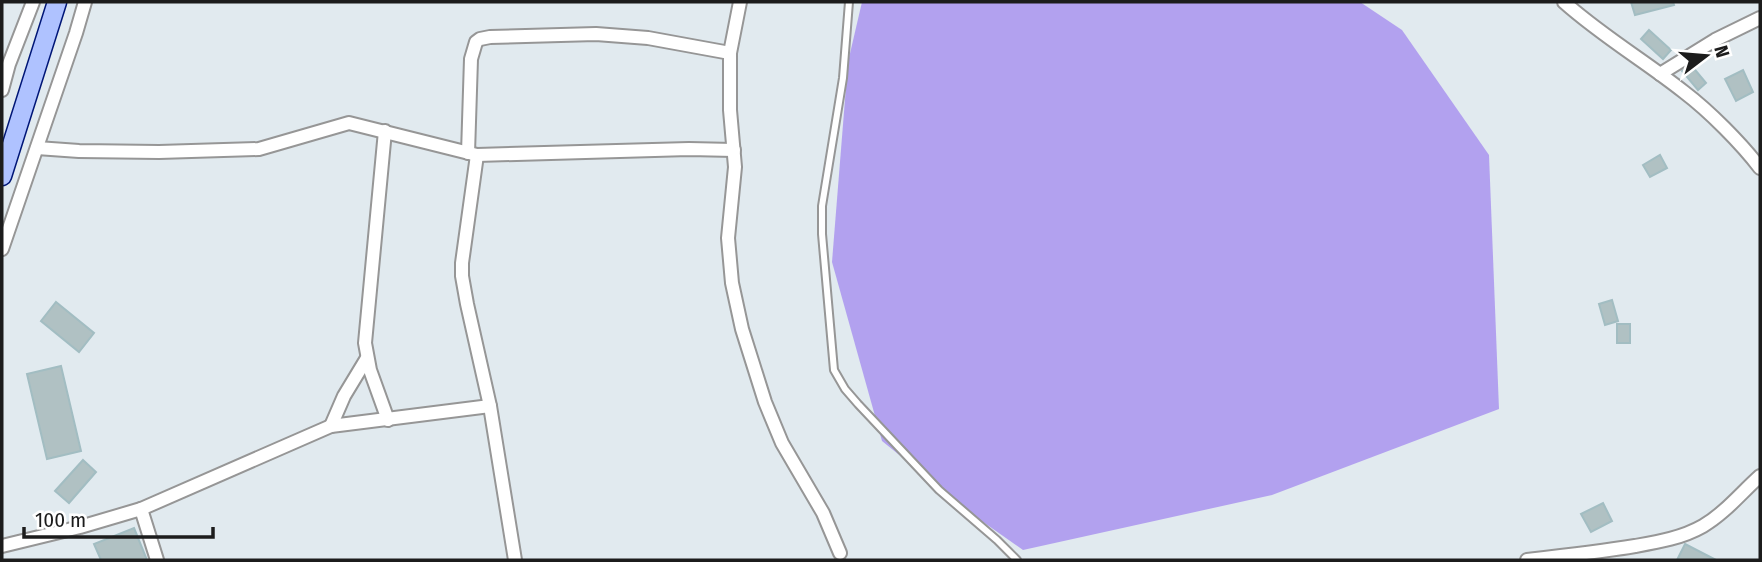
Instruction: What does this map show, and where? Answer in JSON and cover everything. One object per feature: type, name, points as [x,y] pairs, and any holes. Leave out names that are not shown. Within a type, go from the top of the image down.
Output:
[{"type":"main road","points":[[2,176],[57,2]]},
{"type":"street","points":[[2,90],[33,2]]},
{"type":"street","points":[[2,249],[85,2]]},
{"type":"street","points":[[740,2],[730,53],[734,180],[728,238],[732,283],[742,329],[765,402],[782,443],[823,513],[840,553]]},
{"type":"street","points":[[1564,2],[1603,35],[1687,94],[1710,114],[1760,168]]},
{"type":"street","points":[[1660,74],[1715,40],[1760,18]]},
{"type":"street","points":[[515,560],[490,406],[462,276],[472,154],[471,59],[475,42],[490,37],[596,34],[648,38],[730,53]]},
{"type":"street","points":[[37,148],[159,152],[245,149],[273,146],[352,123],[472,154],[734,150]]},
{"type":"street","points":[[385,131],[365,330],[366,358],[388,420]]},
{"type":"street","points":[[331,426],[344,396],[366,358]]},
{"type":"street","points":[[2,546],[141,509],[331,426],[490,406]]},
{"type":"street","points":[[1527,560],[1623,548],[1681,536],[1701,527],[1721,513],[1760,476]]},
{"type":"street","points":[[141,509],[157,560]]},
{"type":"lane","points":[[849,2],[843,78],[822,206],[834,370],[858,404],[939,490],[987,530],[1017,560]]},
{"type":"shaded area","points":[[862,2],[1360,2],[1402,30],[1489,155],[1499,409],[1272,495],[1023,550],[976,517],[882,441],[832,262],[848,62]]},
{"type":"building","points":[[1631,2],[1673,2],[1674,5],[1635,15]]},
{"type":"building","points":[[1649,30],[1671,50],[1663,59],[1641,39]]},
{"type":"building","points":[[1691,65],[1706,83],[1698,90],[1682,71]]},
{"type":"building","points":[[1743,70],[1753,92],[1736,101],[1725,79]]},
{"type":"building","points":[[1660,155],[1667,168],[1650,177],[1643,165]]},
{"type":"building","points":[[1612,300],[1618,321],[1605,325],[1599,304]]},
{"type":"building","points":[[56,302],[94,333],[79,352],[41,321]]},
{"type":"building","points":[[1617,324],[1630,324],[1630,343],[1617,343]]},
{"type":"building","points":[[61,366],[81,451],[47,459],[27,374]]},
{"type":"building","points":[[83,460],[96,472],[69,503],[55,491]]},
{"type":"building","points":[[1603,503],[1612,521],[1591,532],[1581,514]]},
{"type":"building","points":[[134,528],[147,560],[101,560],[94,544]]},
{"type":"building","points":[[1685,544],[1716,560],[1677,560]]}]
